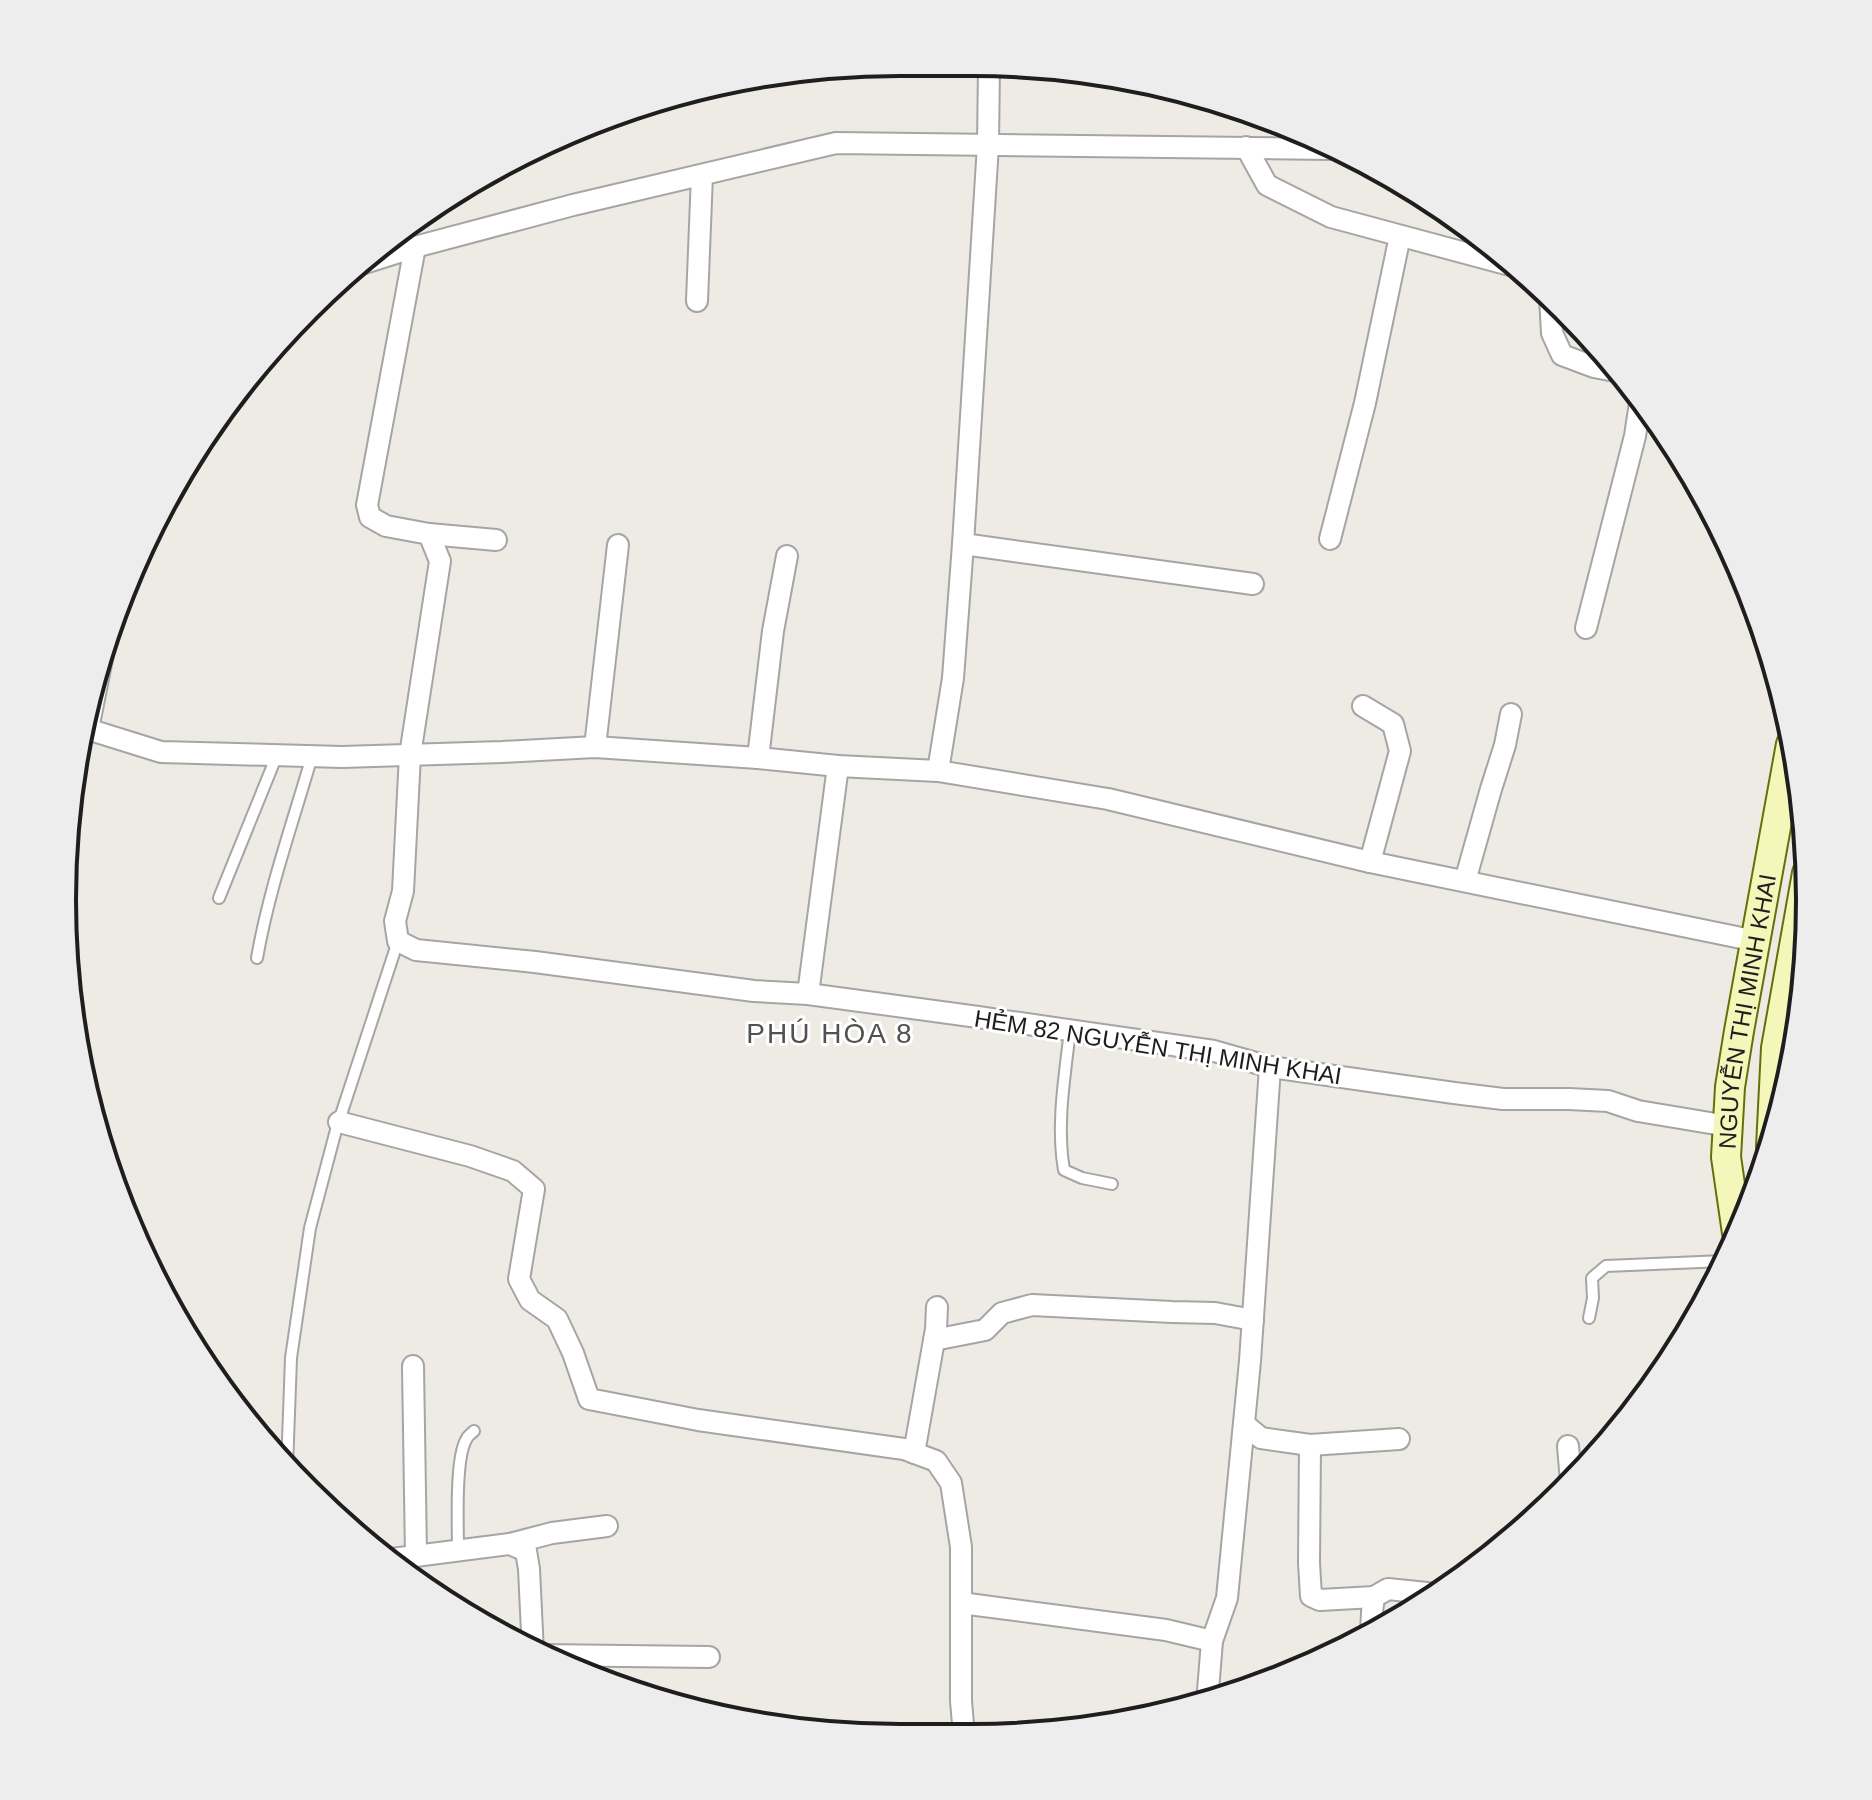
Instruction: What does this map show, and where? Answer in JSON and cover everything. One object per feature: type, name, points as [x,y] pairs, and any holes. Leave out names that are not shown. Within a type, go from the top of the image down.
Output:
[{"type":"main road","name":"NGUYỄN THỊ MINH KHAI","points":[[1734,1212],[1726,1157],[1730,1087],[1786,773]]},
{"type":"main road","name":"NGUYỄN THỊ MINH KHAI","points":[[1774,1087],[1776,1048],[1794,944]]},
{"type":"street","points":[[938,771],[953,678],[963,544],[988,145],[989,77]]},
{"type":"street","points":[[386,256],[573,205],[836,143],[1308,148]]},
{"type":"street","points":[[1246,147],[1267,185],[1331,217],[1491,260]]},
{"type":"street","points":[[697,301],[702,175]]},
{"type":"street","points":[[1330,539],[1365,403],[1400,236]]},
{"type":"street","points":[[415,247],[367,505],[370,517],[386,526],[429,534],[496,540]]},
{"type":"street","points":[[1551,313],[1552,333],[1562,355],[1601,368]]},
{"type":"street","points":[[1586,628],[1638,415]]},
{"type":"street","points":[[398,941],[395,921],[403,891],[410,755],[440,561],[429,534]]},
{"type":"street","points":[[963,544],[1253,584]]},
{"type":"street","points":[[595,747],[618,545]]},
{"type":"street","points":[[758,758],[773,631],[787,556]]},
{"type":"street","points":[[1363,706],[1393,724],[1400,751],[1370,862]]},
{"type":"street","points":[[1465,881],[1505,745],[1511,714]]},
{"type":"street","points":[[94,731],[161,752],[342,757],[595,747],[938,771],[1108,799],[1370,862],[1756,941]]},
{"type":"street","points":[[808,994],[838,766]]},
{"type":"street","name":"HẺM 82 NGUYỄN THỊ MINH KHAI","points":[[398,941],[416,950],[535,962],[754,991],[808,994],[1070,1030],[1214,1051],[1270,1067],[1503,1099],[1608,1101],[1638,1111],[1728,1126]]},
{"type":"street","points":[[1208,1689],[1212,1641],[1227,1598],[1253,1320],[1270,1067]]},
{"type":"street","points":[[339,1122],[470,1156],[513,1171],[534,1189],[519,1279],[530,1300],[557,1319],[589,1399],[698,1420],[904,1449],[936,1461],[951,1483],[961,1547],[963,1724]]},
{"type":"street","points":[[934,1340],[985,1330],[1002,1313],[1032,1305],[1215,1313],[1253,1320]]},
{"type":"street","points":[[914,1453],[937,1307]]},
{"type":"street","points":[[413,1366],[416,1556]]},
{"type":"street","points":[[1244,1424],[1261,1438],[1310,1445],[1399,1439]]},
{"type":"street","points":[[1310,1445],[1311,1596],[1320,1600],[1374,1597],[1388,1589],[1419,1592]]},
{"type":"street","points":[[1568,1446],[1570,1467]]},
{"type":"street","points":[[403,1558],[510,1544],[552,1533],[607,1526]]},
{"type":"street","points":[[510,1544],[526,1551],[532,1637]]},
{"type":"street","points":[[1372,1620],[1374,1597]]},
{"type":"street","points":[[961,1603],[1166,1630],[1212,1641]]},
{"type":"street","points":[[572,1655],[709,1657]]},
{"type":"lane","points":[[219,898],[277,755]]},
{"type":"lane","points":[[257,958],[312,756]]},
{"type":"lane","points":[[288,1451],[291,1358],[310,1228],[339,1122],[398,941]]},
{"type":"lane","points":[[1070,1030],[1062,1103],[1064,1170],[1082,1178],[1112,1184]]},
{"type":"lane","points":[[1589,1318],[1593,1298],[1592,1278],[1606,1266],[1712,1262]]},
{"type":"lane","points":[[458,1550],[462,1449],[467,1437],[474,1431]]},
{"type":"district","name":"PHÚ HÒA 8","points":[[830,1033]]}]
